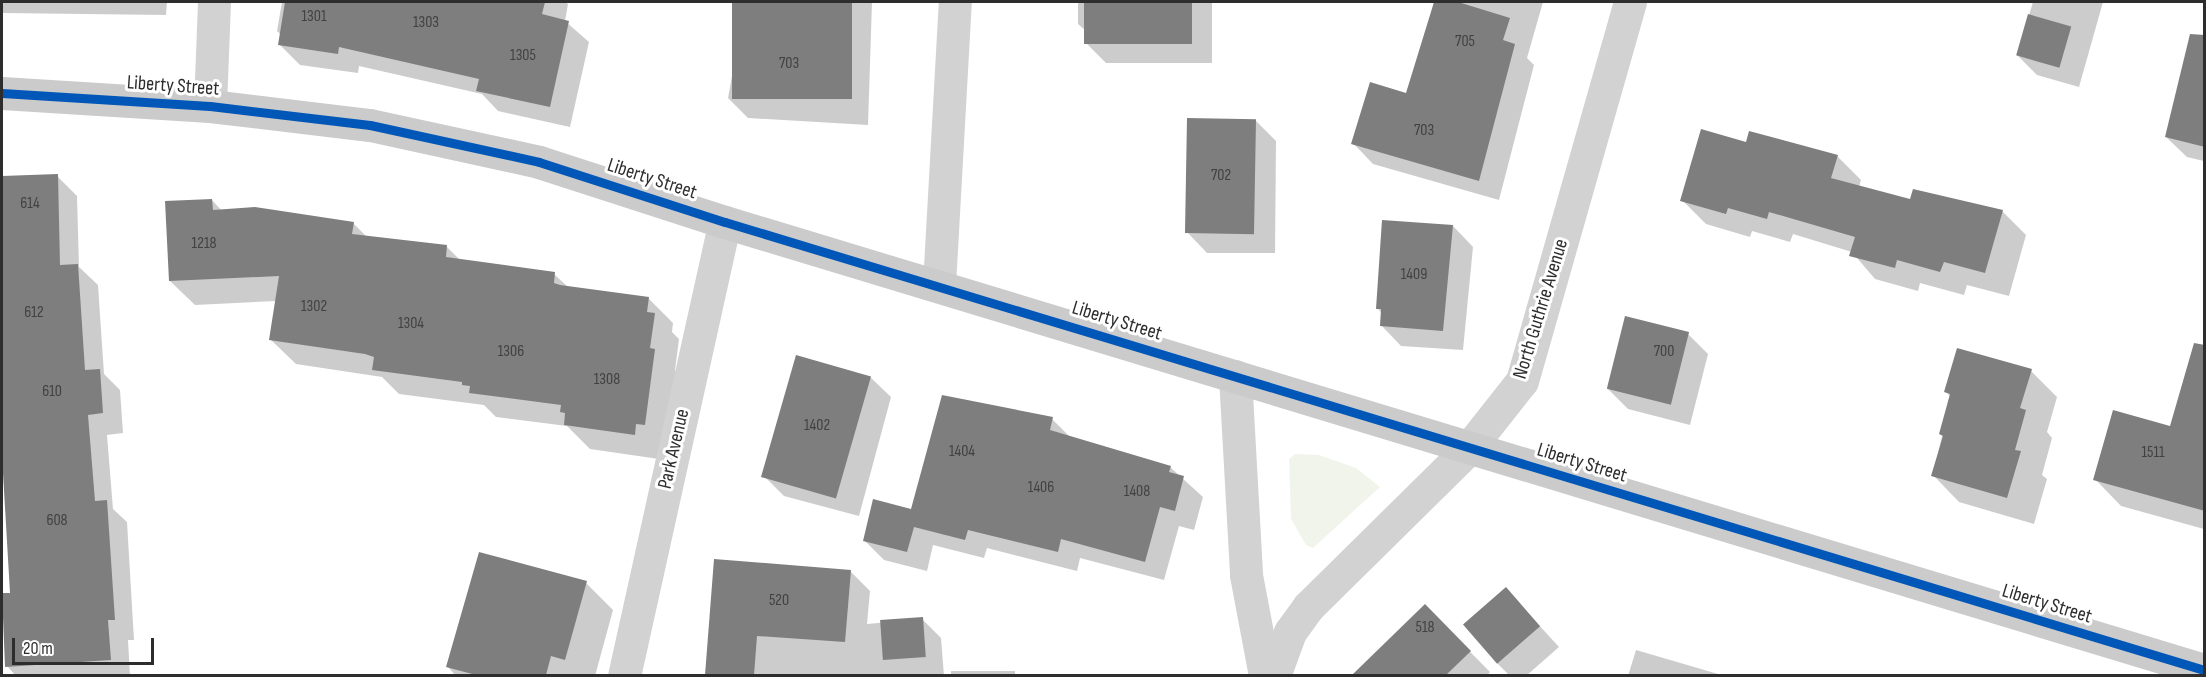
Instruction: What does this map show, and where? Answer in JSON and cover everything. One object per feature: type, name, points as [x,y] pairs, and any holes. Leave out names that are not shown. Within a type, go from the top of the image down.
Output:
[{"type":"street","points":[[210,106],[214,2]]},
{"type":"street","points":[[939,285],[955,2]]},
{"type":"street","name":"North Guthrie Avenue","points":[[1275,675],[1290,632],[1308,607],[1469,448],[1522,381],[1630,2]]},
{"type":"street","name":"Liberty Street","points":[[2,93],[210,106],[370,125],[539,162],[725,222],[2205,670]]},
{"type":"street","name":"Park Avenue","points":[[624,675],[725,222]]},
{"type":"street","points":[[1235,376],[1246,575],[1265,675]]},
{"type":"shaded area","points":[[1295,454],[1319,455],[1356,468],[1380,487],[1313,548],[1306,545],[1291,519],[1289,459]]},
{"type":"building","points":[[285,2],[545,2],[542,14],[569,21],[550,107],[476,91],[479,79],[339,47],[338,54],[278,45]]},
{"type":"building","points":[[732,2],[852,2],[852,99],[732,99]]},
{"type":"building","points":[[1084,2],[1192,2],[1192,44],[1084,44]]},
{"type":"building","points":[[1434,2],[1458,2],[1510,18],[1503,40],[1515,44],[1479,181],[1351,144],[1370,82],[1406,93]]},
{"type":"building","points":[[2028,14],[2071,26],[2059,68],[2016,55]]},
{"type":"building","points":[[2190,34],[2205,35],[2205,147],[2165,137]]},
{"type":"building","points":[[1187,118],[1256,119],[1254,234],[1185,233]]},
{"type":"building","points":[[1701,129],[1746,142],[1749,131],[1838,155],[1831,178],[1910,199],[1913,189],[2003,210],[1985,273],[1944,262],[1940,272],[1897,260],[1895,268],[1849,256],[1855,237],[1769,212],[1767,219],[1728,208],[1726,214],[1680,201]]},
{"type":"building","points":[[58,174],[60,265],[78,264],[85,370],[100,369],[103,413],[88,415],[95,501],[107,500],[115,620],[108,620],[111,660],[5,667],[2,593],[10,593],[2,456],[2,176]]},
{"type":"building","points":[[212,199],[213,210],[255,207],[354,222],[352,234],[447,245],[446,257],[555,272],[554,283],[560,285],[649,297],[647,312],[655,313],[650,348],[655,349],[645,425],[636,424],[635,435],[564,425],[565,413],[560,412],[561,405],[469,393],[470,386],[462,385],[462,382],[372,370],[374,357],[365,354],[269,340],[279,276],[169,281],[165,201]]},
{"type":"building","points":[[1382,220],[1453,225],[1443,331],[1380,326],[1381,309],[1376,309]]},
{"type":"building","points":[[1625,316],[1689,332],[1671,405],[1607,389]]},
{"type":"building","points":[[2194,343],[2205,345],[2205,511],[2093,480],[2113,410],[2170,426]]},
{"type":"building","points":[[1957,348],[2032,369],[2020,408],[2026,410],[2015,450],[2021,451],[2007,498],[1931,476],[1943,436],[1939,434],[1950,394],[1944,392]]},
{"type":"building","points":[[796,355],[871,376],[836,499],[761,477]]},
{"type":"building","points":[[942,395],[1053,417],[1050,430],[1171,466],[1169,472],[1184,476],[1175,511],[1160,507],[1145,562],[1061,539],[1058,552],[968,530],[965,540],[914,527],[907,552],[863,541],[873,499],[911,509]]},
{"type":"building","points":[[479,552],[587,581],[565,660],[551,656],[546,675],[476,675],[446,667]]},
{"type":"building","points":[[714,559],[851,570],[845,642],[757,636],[754,675],[705,675]]},
{"type":"building","points":[[1506,587],[1540,626],[1497,664],[1463,624]]},
{"type":"building","points":[[1425,604],[1471,651],[1446,675],[1352,675]]},
{"type":"building","points":[[923,617],[926,657],[883,660],[880,620]]},
{"type":"cycle path","points":[[2,93],[210,106],[370,125],[539,162],[725,222],[2204,670]]}]
